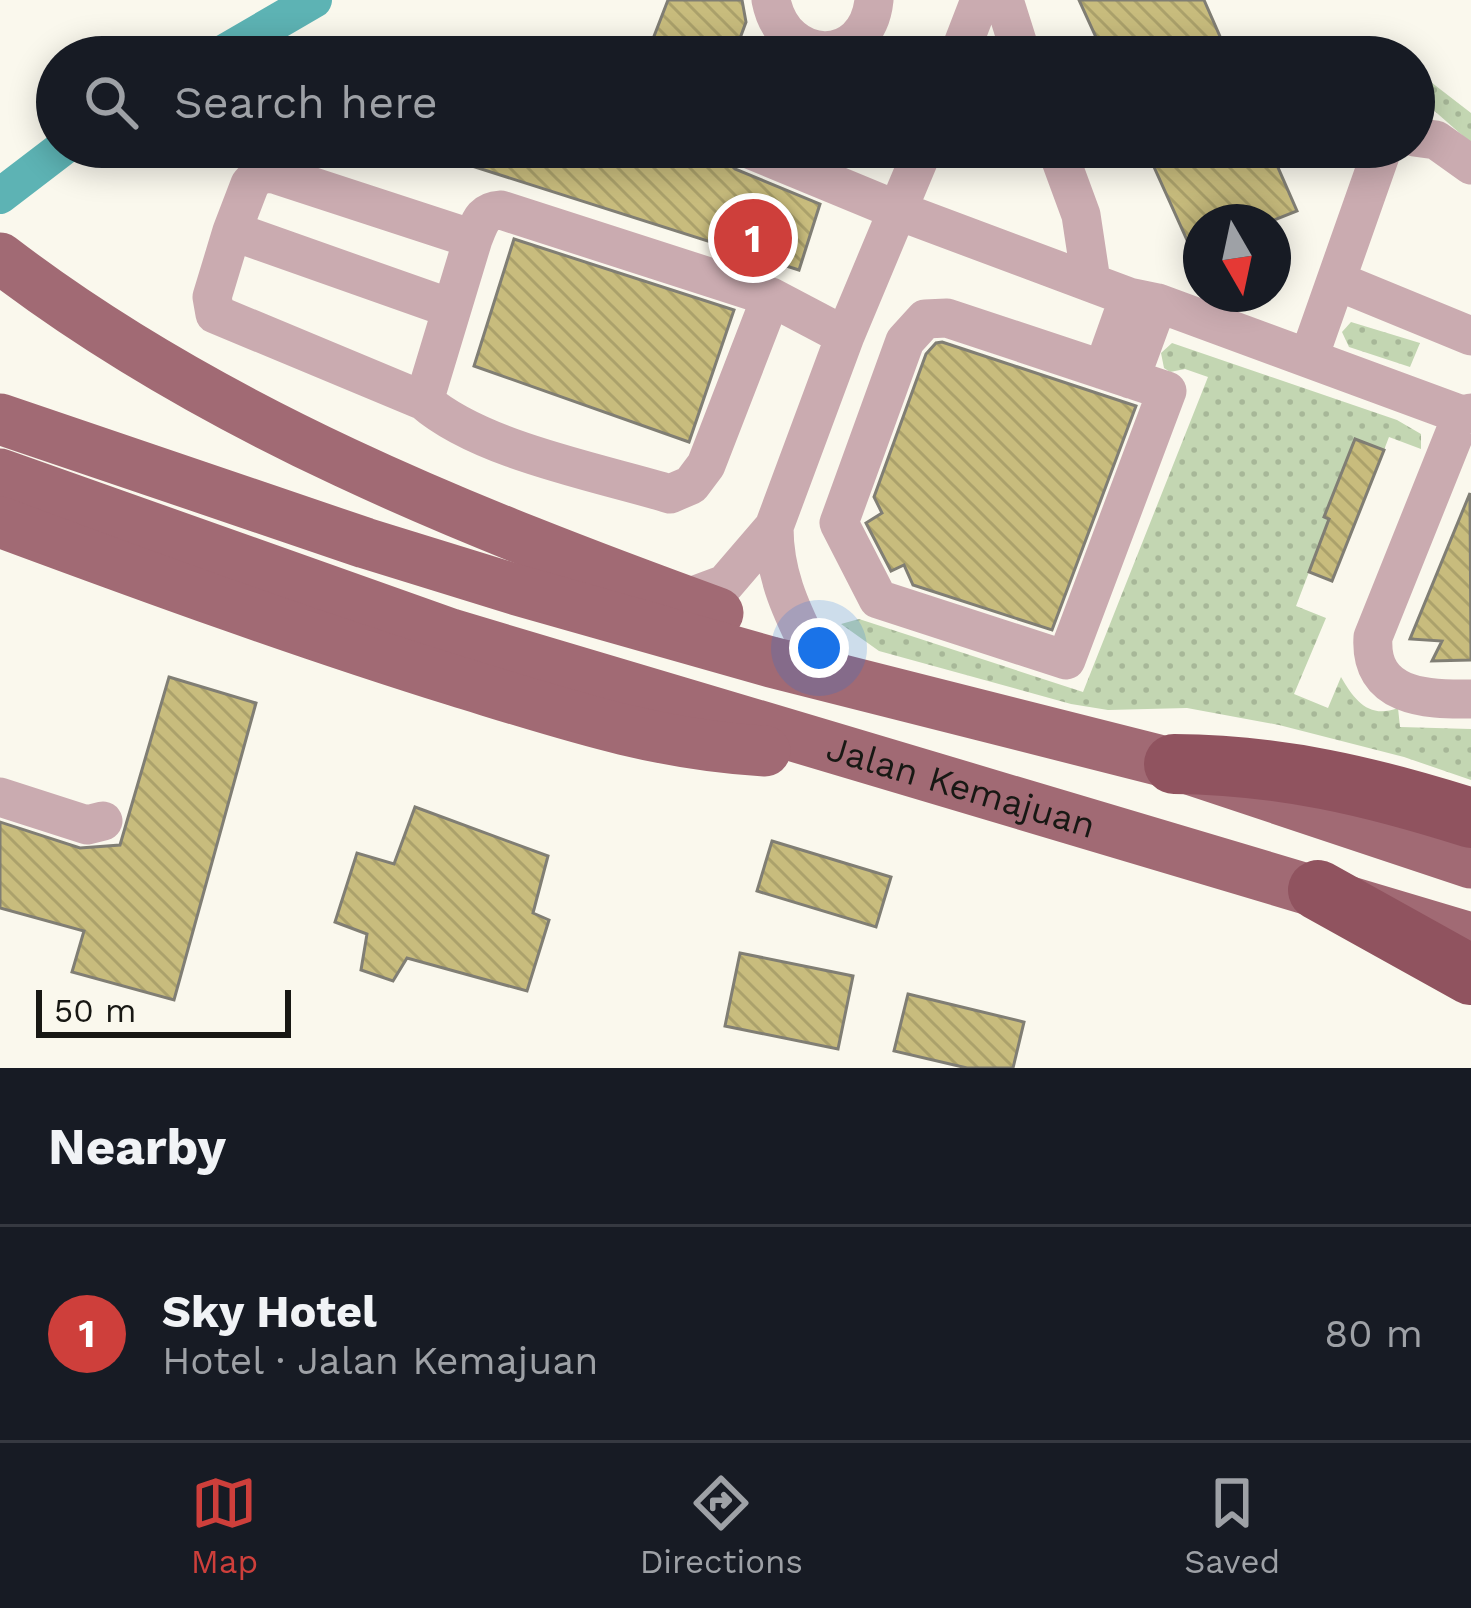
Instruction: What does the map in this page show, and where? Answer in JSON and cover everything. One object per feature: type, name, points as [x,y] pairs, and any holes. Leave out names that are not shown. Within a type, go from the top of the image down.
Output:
[{"type":"highway","points":[[1174,764],[1244,765],[1320,776],[1471,818]]},
{"type":"highway","points":[[1318,890],[1471,975]]},
{"type":"main road","points":[[0,258],[50,296],[294,439],[492,526],[808,646],[864,683]]},
{"type":"main road","name":"Jalan Kemajuan","points":[[0,419],[517,590],[690,635],[771,662],[1174,764],[1471,862]]},
{"type":"main road","name":"Jalan Kemajuan","points":[[0,474],[451,634],[1471,938]]},
{"type":"main road","points":[[0,522],[275,624],[627,734],[717,748],[850,756]]},
{"type":"street","points":[[771,0],[782,32],[789,36]]},
{"type":"street","points":[[966,36],[980,0]]},
{"type":"street","points":[[1004,0],[1015,36]]},
{"type":"street","points":[[1435,140],[1471,165]]},
{"type":"street","points":[[795,168],[899,211],[1466,414],[1373,637],[1372,652],[1382,678],[1395,687],[1436,700],[1471,698]]},
{"type":"street","points":[[808,646],[774,559],[774,527],[845,336],[916,168]]},
{"type":"street","points":[[1064,168],[1081,215],[1091,281]]},
{"type":"street","points":[[1309,358],[1376,168]]},
{"type":"street","points":[[473,239],[260,173],[250,184],[232,231],[212,297],[215,314],[424,401],[447,422],[670,494],[691,484],[706,465],[771,297]]},
{"type":"street","points":[[424,401],[473,239],[489,211],[501,210],[771,297],[845,336]]},
{"type":"street","points":[[232,231],[450,308]]},
{"type":"street","points":[[1337,281],[1471,336]]},
{"type":"street","points":[[1117,374],[1144,300]]},
{"type":"street","points":[[947,318],[1117,374],[1167,392],[1066,660],[878,599],[839,523],[905,340],[914,328],[925,319],[947,318]]},
{"type":"street","points":[[682,600],[724,584],[774,527]]},
{"type":"street","points":[[0,796],[88,825],[104,820]]},
{"type":"green space","points":[[1435,85],[1471,113],[1471,143],[1435,111]]},
{"type":"green space","points":[[1351,322],[1420,343],[1410,367],[1349,347],[1342,332]]},
{"type":"green space","points":[[1172,343],[1397,420],[1421,434],[1421,449],[1389,437],[1384,450],[1354,440],[1324,517],[1353,529],[1342,554],[1319,546],[1296,606],[1326,618],[1294,694],[1328,708],[1341,677],[1364,706],[1379,711],[1398,708],[1400,727],[1471,729],[1471,780],[1404,757],[1279,725],[1187,708],[1108,710],[1071,704],[879,651],[841,624],[859,619],[1083,692],[1208,377],[1164,368],[1161,353]]},
{"type":"building","points":[[668,0],[742,0],[746,22],[741,36],[654,36]]},
{"type":"building","points":[[1079,0],[1204,0],[1220,36],[1095,36]]},
{"type":"building","points":[[478,168],[734,168],[820,204],[799,270]]},
{"type":"building","points":[[1154,168],[1278,168],[1297,211],[1291,213],[1291,204],[1183,204],[1183,231]]},
{"type":"building","points":[[514,239],[734,310],[689,442],[474,366]]},
{"type":"building","points":[[942,342],[1136,406],[1052,630],[913,585],[904,565],[891,571],[866,523],[882,513],[874,497],[926,354]]},
{"type":"building","points":[[1355,439],[1384,450],[1332,581],[1309,572],[1329,519],[1324,517]]},
{"type":"building","points":[[1470,493],[1471,660],[1432,661],[1442,641],[1410,639]]},
{"type":"building","points":[[169,677],[256,703],[174,1000],[72,972],[84,931],[0,908],[0,822],[80,848],[120,845]]},
{"type":"building","points":[[415,807],[548,856],[533,913],[549,920],[527,991],[407,958],[393,981],[361,970],[367,934],[335,922],[357,853],[394,864]]},
{"type":"building","points":[[772,841],[891,877],[876,927],[757,891]]},
{"type":"building","points":[[740,953],[853,976],[838,1049],[725,1026]]},
{"type":"building","points":[[908,994],[1024,1022],[1013,1068],[967,1068],[894,1051]]},
{"type":"waterway","points":[[252,36],[314,0]]},
{"type":"waterway","points":[[0,196],[37,168]]},
{"type":"place","name":"Sky Hotel","points":[[753,238]]}]
